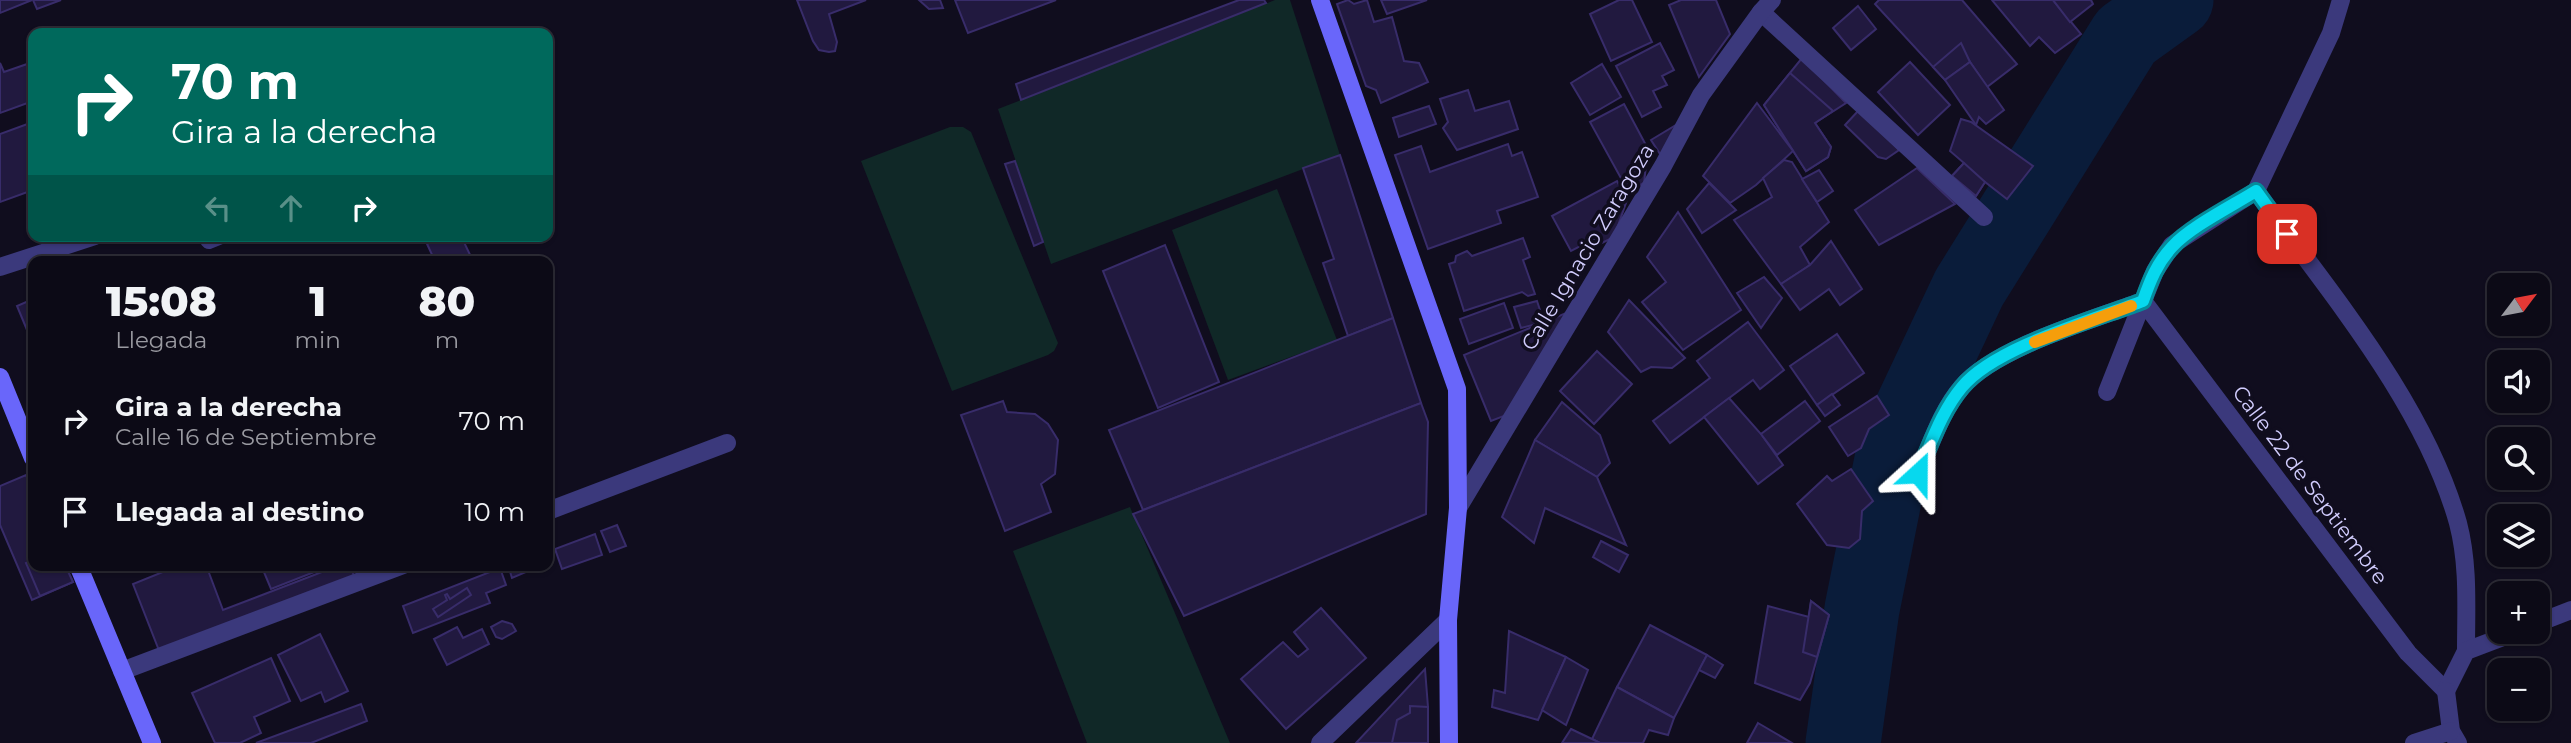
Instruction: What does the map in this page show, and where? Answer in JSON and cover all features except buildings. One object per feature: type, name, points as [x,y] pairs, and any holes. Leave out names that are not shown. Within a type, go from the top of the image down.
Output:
[{"type":"main road","points":[[1320,0],[1457,389],[1458,508],[1448,620],[1449,743]]},
{"type":"main road","points":[[0,377],[28,445]]},
{"type":"main road","points":[[80,571],[152,743]]},
{"type":"street","points":[[2108,392],[2155,271],[2172,246],[2256,191],[2331,33],[2340,0]]},
{"type":"street","name":"Calle Ignacio Zaragoza","points":[[1458,508],[1656,178],[1702,95],[1767,6],[1984,217]]},
{"type":"street","points":[[2256,191],[2395,385],[2433,456],[2458,524],[2467,576],[2466,651],[2446,691],[2454,737],[2414,743]]},
{"type":"street","points":[[34,256],[77,242]]},
{"type":"street","points":[[0,267],[28,258]]},
{"type":"street","points":[[1918,473],[1946,411],[1961,387],[1982,367],[2010,352],[2143,301]]},
{"type":"street","name":"Calle 22 de Septiembre","points":[[2143,301],[2408,653],[2446,691]]},
{"type":"street","points":[[553,508],[727,443]]},
{"type":"street","points":[[122,671],[387,571]]},
{"type":"street","points":[[2550,618],[2571,610]]},
{"type":"street","points":[[1320,743],[1448,620]]},
{"type":"street","points":[[2466,651],[2487,643]]},
{"type":"green space","points":[[1275,0],[1290,0],[1340,155],[1051,264],[998,109]]},
{"type":"green space","points":[[950,127],[963,127],[971,132],[1058,343],[1048,355],[952,391],[861,161]]},
{"type":"green space","points":[[1277,189],[1337,340],[1228,380],[1172,230]]},
{"type":"green space","points":[[1130,507],[1230,743],[1087,743],[1013,551]]},
{"type":"waterway","points":[[1843,743],[1862,609],[1895,445],[1969,288],[2126,36],[2176,0]]},
{"type":"slow traffic","points":[[2035,342],[2131,306]]},
{"type":"route","points":[[1918,473],[1946,411],[1961,387],[1982,367],[2010,352],[2143,301],[2155,271],[2172,246],[2256,191],[2287,234]]}]
